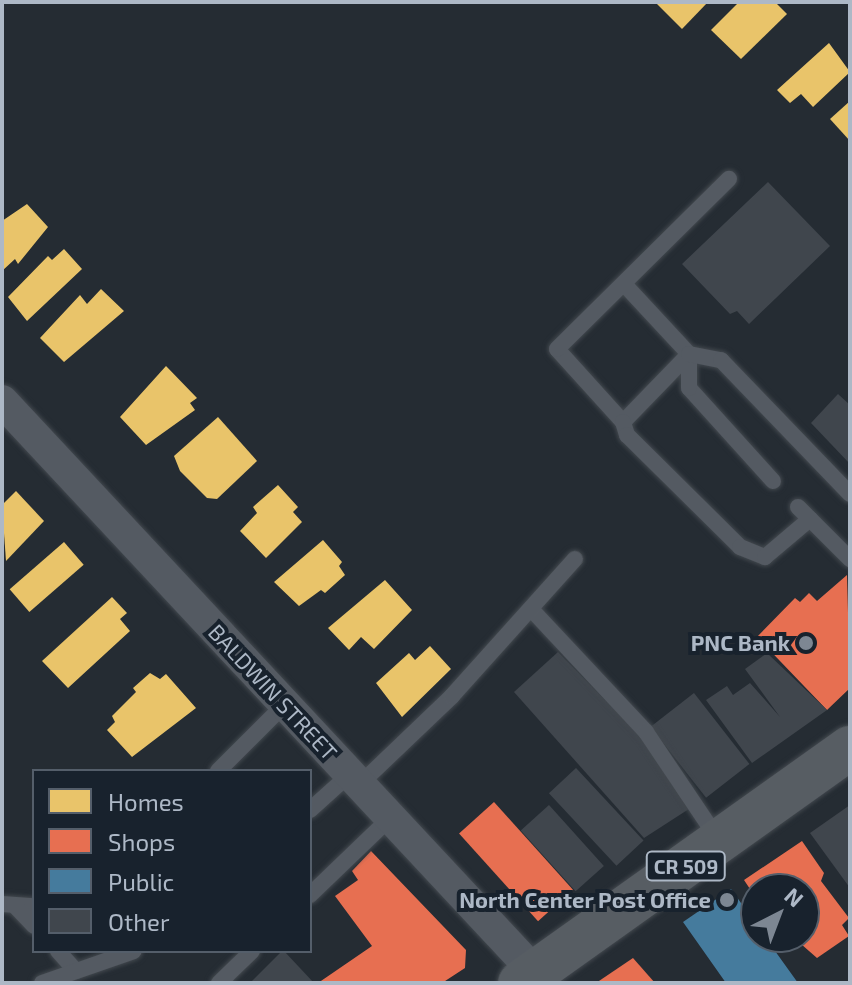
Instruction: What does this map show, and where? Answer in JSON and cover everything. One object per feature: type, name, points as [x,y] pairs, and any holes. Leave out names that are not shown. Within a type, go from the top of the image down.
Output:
[{"type":"main road","name":"CR 509","points":[[533,980],[850,748]]},
{"type":"street","name":"BALDWIN STREET","points":[[2,401],[390,818],[533,980]]},
{"type":"lane","points":[[729,179],[556,354],[623,422],[627,435],[740,547],[765,557],[804,513],[850,559]]},
{"type":"lane","points":[[624,284],[689,354],[721,360],[850,494]]},
{"type":"lane","points":[[623,422],[689,354]]},
{"type":"lane","points":[[689,354],[689,388],[773,481]]},
{"type":"lane","points":[[312,809],[354,779],[452,696],[575,559]]},
{"type":"lane","points":[[531,609],[646,732],[720,842]]},
{"type":"lane","points":[[220,769],[284,705]]},
{"type":"lane","points":[[312,893],[390,818]]},
{"type":"lane","points":[[8,904],[32,906]]},
{"type":"lane","points":[[8,904],[32,924]]},
{"type":"lane","points":[[60,953],[76,971]]},
{"type":"lane","points":[[42,983],[128,953]]},
{"type":"lane","points":[[219,983],[250,953]]},
{"type":"building: Homes","points":[[655,2],[708,2],[682,29]]},
{"type":"building: Homes","points":[[739,2],[775,2],[787,14],[741,59],[711,30]]},
{"type":"building: Homes","points":[[829,43],[850,72],[813,107],[801,94],[790,103],[777,90]]},
{"type":"building: Homes","points":[[850,101],[850,141],[830,119]]},
{"type":"building: Homes","points":[[27,204],[48,227],[18,264],[15,259],[2,271],[2,221]]},
{"type":"building: Homes","points":[[64,249],[82,269],[27,321],[8,297],[48,256],[52,260]]},
{"type":"building: Homes","points":[[101,289],[124,311],[64,362],[40,338],[80,295],[87,304]]},
{"type":"building: Homes","points":[[166,366],[197,398],[190,403],[195,410],[146,445],[120,417]]},
{"type":"building: Homes","points":[[218,417],[257,461],[217,499],[207,498],[180,471],[174,456]]},
{"type":"building: Homes","points":[[278,485],[298,507],[293,512],[302,522],[266,558],[240,531],[257,513],[253,507]]},
{"type":"building: Homes","points":[[16,491],[44,521],[6,561],[2,505]]},
{"type":"building: Homes","points":[[323,540],[342,562],[339,566],[345,575],[325,593],[321,590],[299,606],[274,582]]},
{"type":"building: Homes","points":[[64,542],[84,565],[29,612],[10,589]]},
{"type":"building: Homes","points":[[385,580],[412,610],[374,649],[361,637],[349,650],[328,628]]},
{"type":"building: Homes","points":[[112,597],[127,613],[120,619],[130,631],[68,688],[42,661]]},
{"type":"building: Homes","points":[[430,646],[451,669],[402,717],[376,683],[409,653],[415,660]]},
{"type":"building: Homes","points":[[150,673],[160,679],[166,674],[196,708],[132,757],[107,730],[115,722],[112,716],[136,692],[133,688]]},
{"type":"building: Shops","name":"PNC Bank","points":[[847,575],[850,688],[827,710],[757,637],[795,598],[800,602],[809,593],[817,601]]},
{"type":"building: Shops","points":[[494,802],[573,890],[538,921],[459,833]]},
{"type":"building: Shops","points":[[802,841],[824,873],[821,881],[849,918],[842,925],[849,936],[817,958],[811,953],[820,953],[820,873],[754,873]]},
{"type":"building: Shops","points":[[371,851],[466,950],[465,968],[442,983],[318,983],[372,946],[335,896],[358,880],[352,871]]},
{"type":"building: Shops","points":[[633,958],[655,983],[596,983]]},
{"type":"building: Public","points":[[731,889],[740,902],[740,953],[776,953],[798,983],[726,983],[683,922]]},
{"type":"building: Other","points":[[768,182],[830,246],[749,324],[737,311],[730,314],[682,264]]},
{"type":"building: Other","points":[[838,394],[850,405],[850,464],[811,423]]},
{"type":"building: Other","points":[[558,652],[646,742],[692,807],[644,838],[514,692]]},
{"type":"building: Other","points":[[767,653],[827,710],[752,763],[706,700],[727,686],[733,695],[750,683],[780,717],[745,669]]},
{"type":"building: Other","points":[[694,693],[749,764],[706,798],[651,727]]},
{"type":"building: Other","points":[[576,768],[644,840],[616,866],[549,793]]},
{"type":"building: Other","points":[[549,805],[604,866],[576,891],[521,830]]},
{"type":"building: Other","points":[[850,805],[850,888],[810,833]]},
{"type":"building: Other","points":[[280,953],[286,953],[314,983],[250,983]]},
{"type":"place","name":"PNC Bank","points":[[806,643]]},
{"type":"place","name":"North Center Post Office","points":[[727,900]]}]
